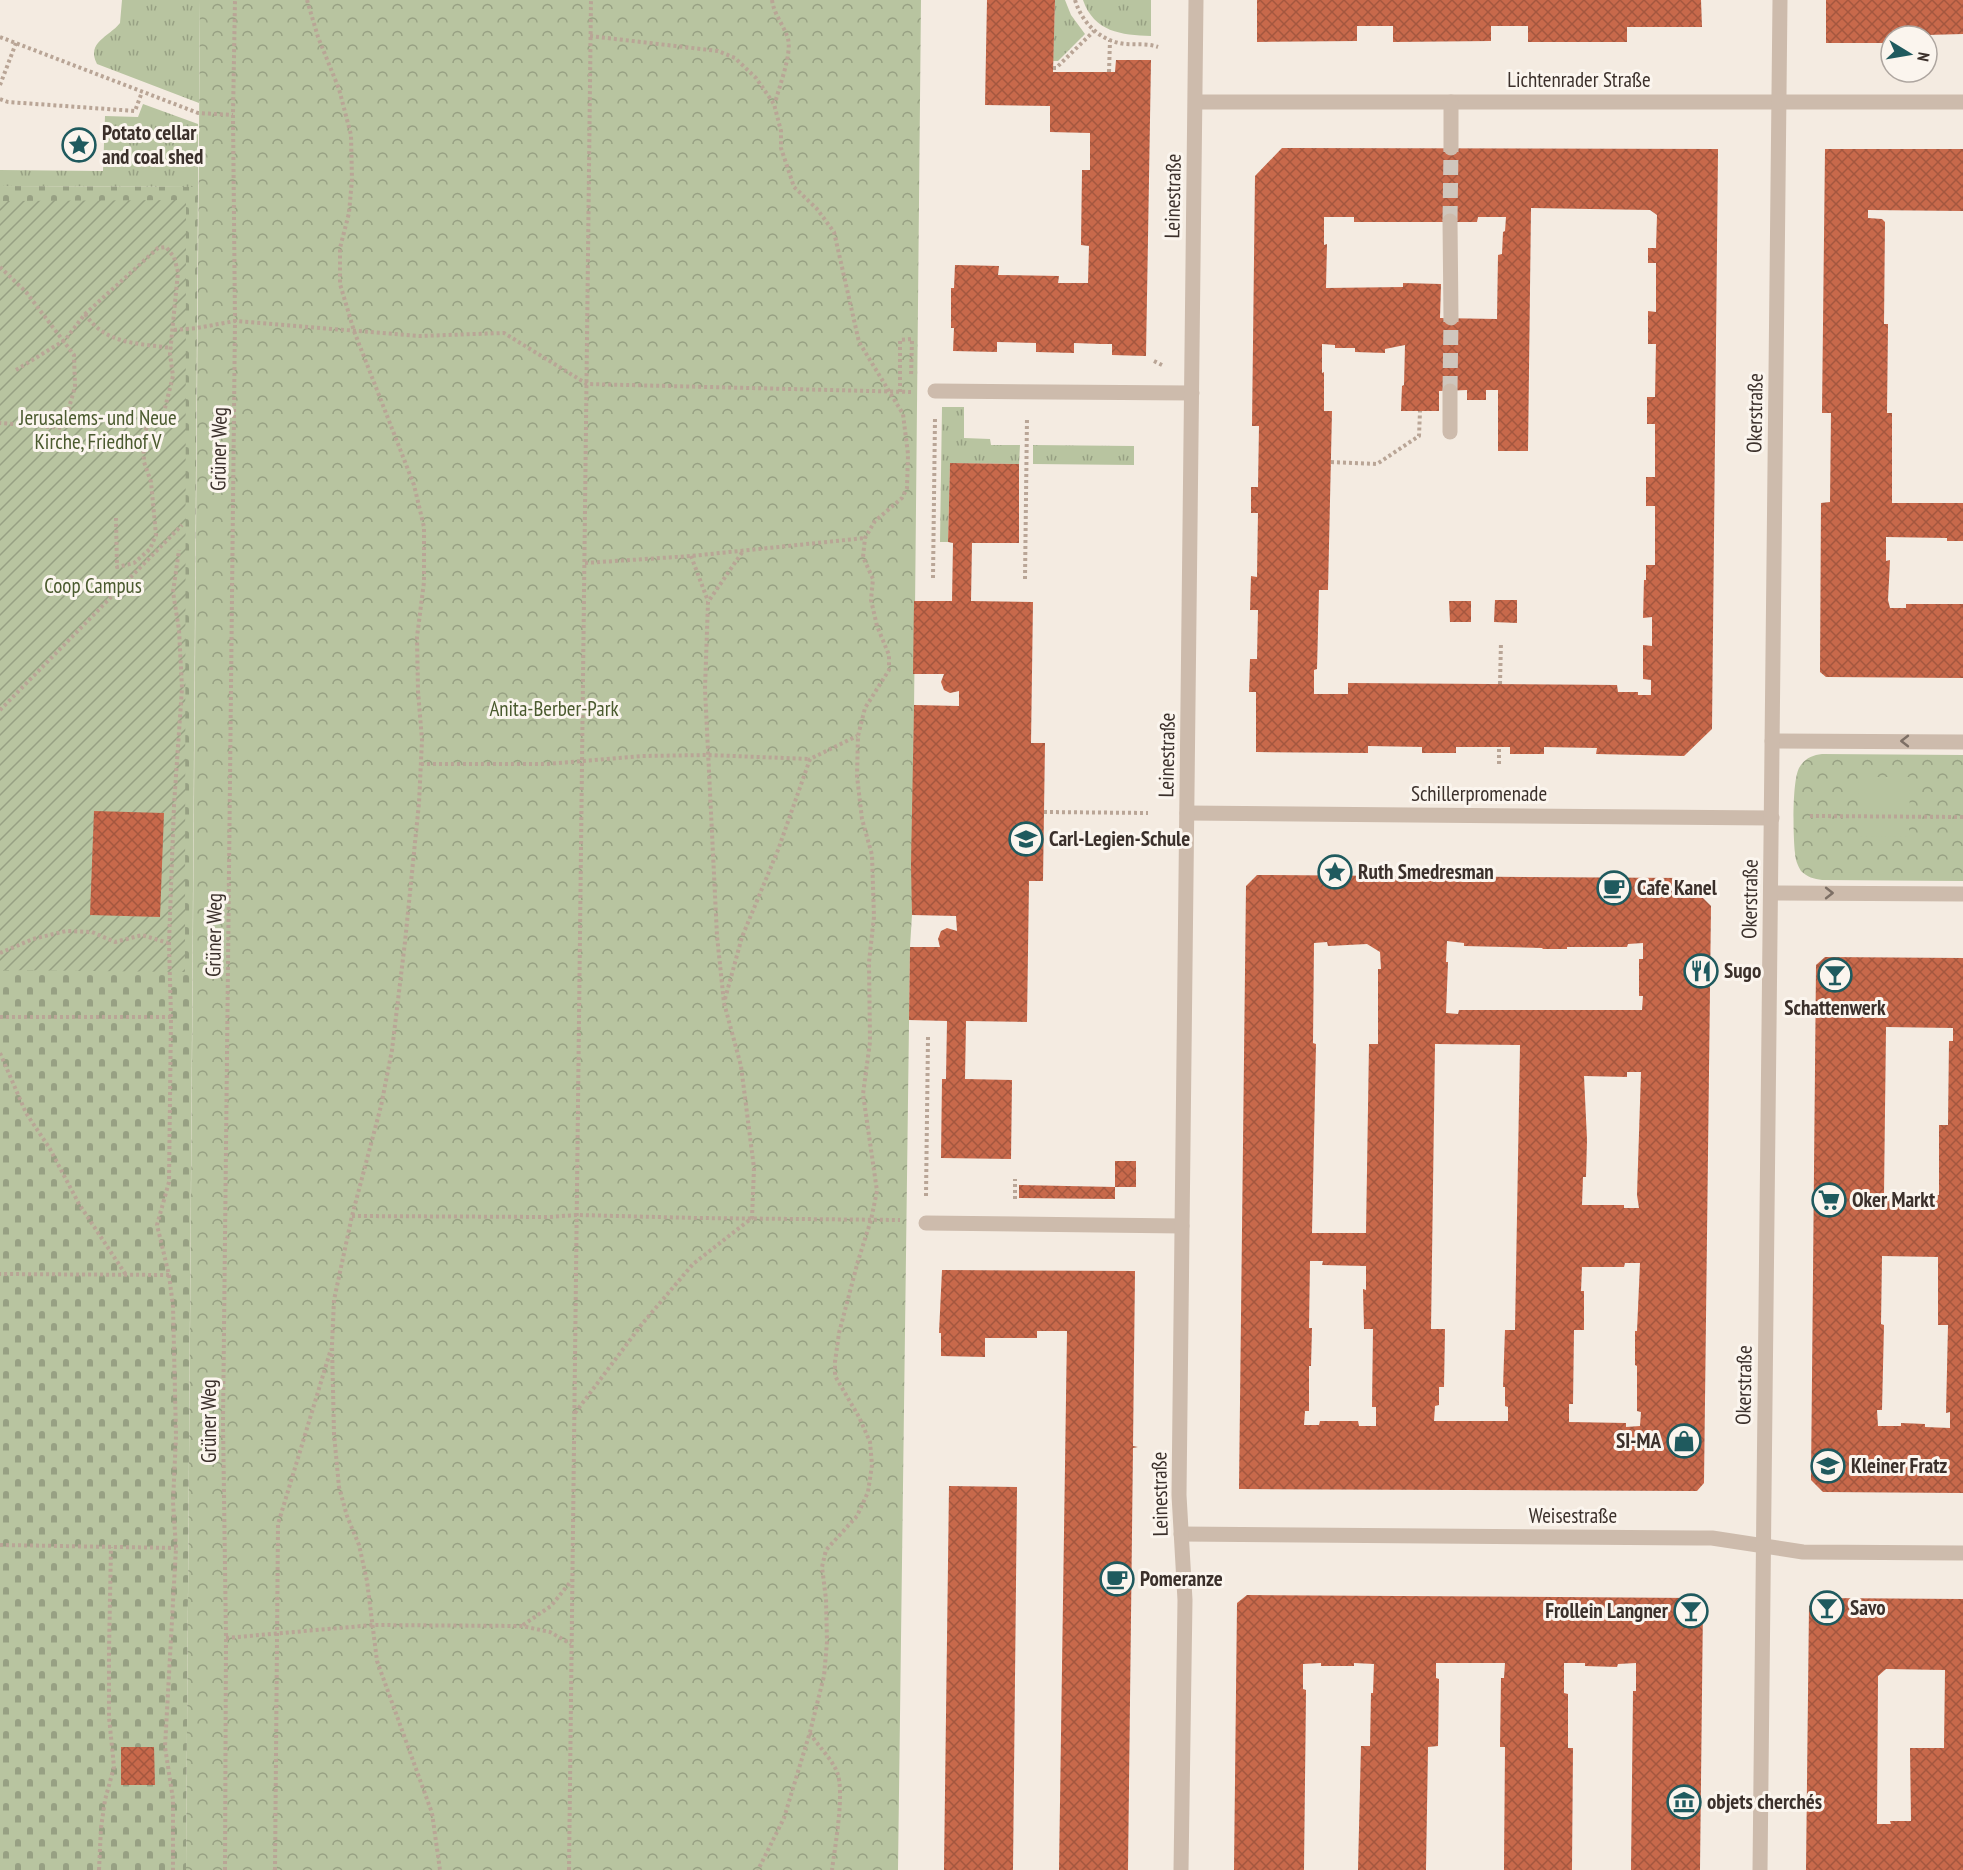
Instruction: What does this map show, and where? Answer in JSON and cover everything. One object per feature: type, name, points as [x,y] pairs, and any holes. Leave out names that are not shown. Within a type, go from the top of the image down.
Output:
[{"type":"street","name":"Leinestraße","points":[[1181,1870],[1185,1600],[1179,1495],[1196,0]]},
{"type":"street","name":"Okerstraße","points":[[1760,1870],[1780,0]]},
{"type":"street","name":"Lichtenrader Straße","points":[[1196,102],[1963,102]]},
{"type":"street","points":[[1451,102],[1451,148]]},
{"type":"street","points":[[1450,221],[1451,318]]},
{"type":"street","points":[[935,391],[1192,393]]},
{"type":"street","points":[[1450,391],[1450,432]]},
{"type":"street","points":[[1772,741],[1963,742]]},
{"type":"street","name":"Schillerpromenade","points":[[1187,813],[1772,818]]},
{"type":"street","points":[[1771,893],[1963,894]]},
{"type":"street","points":[[926,1222],[1182,1226]]},
{"type":"street","name":"Weisestraße","points":[[1181,1534],[1698,1538],[1803,1552],[1963,1553]]},
{"type":"path","name":"Grüner Weg","points":[[225,1870],[226,1638],[223,1423],[235,321],[233,115],[235,0]]},
{"type":"path","points":[[307,0],[318,38],[339,89],[351,135],[352,179],[349,213],[340,248],[340,284],[354,331],[414,485],[424,527],[424,582],[417,637],[421,764],[417,826],[392,1050],[381,1106],[352,1216],[334,1300],[332,1345],[334,1434],[339,1487],[347,1516],[359,1545],[367,1581],[377,1661],[432,1813],[440,1870]]},
{"type":"path","points":[[570,1870],[591,0]]},
{"type":"path","points":[[772,0],[773,9],[789,40],[787,59],[774,104]]},
{"type":"path","points":[[1075,0],[1079,12],[1094,31],[1110,40],[1124,44],[1150,44],[1158,47]]},
{"type":"path","points":[[1053,69],[1094,31]]},
{"type":"path","points":[[590,36],[718,51],[735,58],[756,78],[774,104],[781,148],[794,187],[817,209],[834,232],[859,342],[903,414],[908,454],[907,488],[902,498],[875,521],[866,538],[863,557],[873,579],[871,600],[877,626],[888,655],[889,669],[866,708],[858,736],[857,776],[862,819],[872,855],[874,917],[869,962],[870,1042],[863,1094],[877,1191],[839,1333],[835,1376],[859,1417],[870,1442],[872,1465],[868,1492],[857,1516],[826,1550],[822,1567],[826,1599],[824,1676],[784,1818],[758,1870]]},
{"type":"path","points":[[0,37],[198,113],[233,115]]},
{"type":"path","points":[[1110,40],[1110,72]]},
{"type":"path","points":[[0,84],[16,43]]},
{"type":"path","points":[[0,99],[8,102],[135,111],[142,92]]},
{"type":"path","points":[[16,370],[65,340],[85,314],[158,248],[166,248],[174,257],[178,272],[171,348],[173,376],[164,412],[148,426],[143,434],[144,462],[150,482],[156,535],[150,549],[134,563],[117,567],[116,518]]},
{"type":"path","points":[[0,267],[26,292],[65,340],[74,355],[75,387],[63,428],[0,424]]},
{"type":"path","points":[[85,314],[92,324],[111,339],[171,348]]},
{"type":"path","points":[[174,330],[235,321],[419,336],[504,333],[587,384],[889,392],[902,392],[900,340],[912,339],[911,382]]},
{"type":"path","points":[[933,578],[935,391]]},
{"type":"path","points":[[1025,579],[1027,391]]},
{"type":"path","points":[[1330,462],[1377,464],[1419,436],[1419,411]]},
{"type":"path","points":[[0,710],[182,525]]},
{"type":"path","points":[[585,563],[692,556],[866,538]]},
{"type":"path","points":[[173,1870],[173,1799],[165,1747],[176,1548],[173,1502],[176,1436],[170,1275],[157,1225],[169,1182],[171,1017],[169,943],[174,805],[182,688],[179,630],[173,592],[179,550]]},
{"type":"path","points":[[708,602],[743,551]]},
{"type":"path","points":[[574,1413],[642,1324],[693,1264],[752,1218],[754,1168],[741,1066],[724,1003],[717,936],[705,689],[708,602],[692,556]]},
{"type":"path","points":[[1500,684],[1501,642]]},
{"type":"path","points":[[421,764],[582,762],[642,756],[708,755],[810,759],[858,736]]},
{"type":"path","points":[[1499,747],[1499,764]]},
{"type":"path","points":[[724,1003],[742,937],[778,850],[810,759]]},
{"type":"path","points":[[1044,812],[1148,813]]},
{"type":"path","points":[[1810,816],[1963,817]]},
{"type":"path","points":[[0,953],[33,939],[66,931],[92,932],[115,942],[142,935],[169,943]]},
{"type":"path","points":[[0,1017],[171,1017]]},
{"type":"path","points":[[926,1222],[928,1037]]},
{"type":"path","points":[[0,1053],[26,1113],[126,1275]]},
{"type":"path","points":[[352,1216],[549,1217],[577,1215],[907,1220]]},
{"type":"path","points":[[0,1274],[170,1275]]},
{"type":"path","points":[[275,1870],[278,1524],[332,1345]]},
{"type":"path","points":[[0,1545],[176,1548]]},
{"type":"path","points":[[99,1870],[105,1800],[114,1767],[110,1717],[109,1651],[111,1546]]},
{"type":"path","points":[[522,1626],[552,1606],[573,1579]]},
{"type":"path","points":[[226,1638],[373,1625],[522,1626],[550,1632],[572,1645]]},
{"type":"path","points":[[810,1732],[818,1747],[836,1769],[842,1787],[832,1870]]},
{"type":"green space","points":[[122,0],[200,0],[199,103],[97,64],[94,50],[100,40],[120,23]]},
{"type":"green space","name":"Anita-Berber-Park","points":[[200,0],[921,0],[912,915],[898,1870],[186,1870]]},
{"type":"green space","points":[[1055,0],[1065,0],[1071,15],[1085,34],[1058,61],[1053,61]]},
{"type":"green space","points":[[1083,0],[1151,0],[1151,36],[1110,30],[1094,19]]},
{"type":"green space","points":[[143,104],[198,124],[198,187],[0,186],[0,170],[103,171],[105,116],[138,117]]},
{"type":"green space","name":"Jerusalems- und Neue Kirche, Friedhof V","points":[[0,186],[198,187],[186,1870],[0,1870]]},
{"type":"green space","name":"Coop Campus","points":[[186,200],[185,972],[0,970],[0,201]]},
{"type":"green space","points":[[942,407],[964,407],[964,438],[990,439],[991,445],[1020,445],[1019,464],[950,463],[948,542],[940,542]]},
{"type":"green space","points":[[1033,445],[1134,446],[1134,465],[1033,464]]},
{"type":"green space","points":[[1822,754],[1963,755],[1963,881],[1822,880],[1801,871],[1796,858],[1794,835],[1794,797],[1797,775],[1799,768],[1806,760]]},
{"type":"green space","points":[[1859,777],[1910,777],[1909,837],[1858,836]]},
{"type":"building","points":[[987,0],[1055,0],[1053,72],[1115,72],[1116,60],[1151,60],[1146,356],[1112,355],[1112,344],[1074,343],[1074,353],[1036,352],[1036,343],[997,342],[997,352],[953,351],[951,288],[954,288],[955,265],[999,266],[998,275],[1059,276],[1058,283],[1088,283],[1089,246],[1081,245],[1082,170],[1090,170],[1090,133],[1050,132],[1050,106],[985,105]]},
{"type":"building","points":[[1257,0],[1701,0],[1702,27],[1627,27],[1627,42],[1528,42],[1528,26],[1491,26],[1491,41],[1393,42],[1393,26],[1357,26],[1357,41],[1257,42]]},
{"type":"building","points":[[1826,0],[1963,0],[1963,34],[1939,35],[1939,24],[1879,24],[1879,43],[1826,43]]},
{"type":"building","points":[[1282,148],[1718,149],[1712,729],[1684,756],[1596,754],[1597,748],[1544,747],[1544,754],[1510,754],[1510,747],[1456,747],[1456,753],[1422,753],[1422,747],[1368,746],[1368,753],[1256,752],[1256,692],[1249,692],[1250,659],[1257,659],[1258,610],[1250,610],[1251,576],[1257,577],[1258,513],[1251,513],[1251,487],[1258,487],[1259,426],[1252,426],[1255,176]],"holes":[[[1531,208],[1650,210],[1657,215],[1656,248],[1648,248],[1648,263],[1656,263],[1656,312],[1648,311],[1648,344],[1656,344],[1655,397],[1647,397],[1647,424],[1655,424],[1655,477],[1646,477],[1646,506],[1655,506],[1655,565],[1646,565],[1643,618],[1652,617],[1652,646],[1643,645],[1643,679],[1651,680],[1651,695],[1638,695],[1638,692],[1618,692],[1617,685],[1348,683],[1348,694],[1314,694],[1319,590],[1328,590],[1332,411],[1324,411],[1322,344],[1335,345],[1335,348],[1355,348],[1355,352],[1385,353],[1385,349],[1405,345],[1401,411],[1439,411],[1439,391],[1467,390],[1467,400],[1486,400],[1486,390],[1498,390],[1498,451],[1528,451]],[[1324,217],[1354,217],[1354,222],[1477,222],[1478,217],[1506,217],[1502,254],[1498,255],[1497,319],[1440,318],[1441,284],[1403,283],[1403,287],[1326,288],[1327,244],[1324,245]]]},
{"type":"building","points":[[1825,149],[1963,149],[1963,211],[1868,210],[1868,218],[1882,219],[1885,222],[1884,324],[1888,324],[1887,413],[1892,413],[1892,503],[1963,503],[1963,541],[1947,541],[1947,538],[1886,537],[1886,561],[1890,560],[1888,600],[1890,608],[1906,608],[1906,604],[1963,604],[1963,678],[1826,677],[1820,672],[1821,503],[1830,502],[1831,413],[1822,413]]},
{"type":"building","points":[[950,463],[1019,464],[1019,543],[972,543],[971,601],[1033,602],[1031,743],[1045,743],[1043,881],[1029,881],[1027,1022],[966,1021],[965,1079],[1012,1080],[1011,1159],[941,1158],[942,1079],[946,1079],[947,1021],[909,1020],[910,947],[940,947],[938,939],[941,931],[947,928],[957,931],[956,916],[912,915],[911,865],[914,705],[959,706],[959,691],[950,693],[944,690],[941,682],[944,674],[913,674],[914,601],[952,601],[953,543],[948,542]]},
{"type":"building","points":[[1495,600],[1517,600],[1517,623],[1494,622]]},
{"type":"building","points":[[1449,601],[1471,601],[1471,622],[1450,622]]},
{"type":"building","points":[[94,811],[164,813],[160,917],[90,915]]},
{"type":"building","points":[[1257,875],[1683,878],[1711,906],[1704,1483],[1697,1491],[1239,1489],[1246,886]],"holes":[[[1447,941],[1464,943],[1464,946],[1543,949],[1627,947],[1628,944],[1643,943],[1643,959],[1639,959],[1639,996],[1643,996],[1642,1010],[1459,1010],[1458,1014],[1446,1013],[1448,962],[1446,962]],[[1327,942],[1328,946],[1367,944],[1380,952],[1378,1044],[1369,1044],[1366,1233],[1312,1233],[1316,1044],[1313,1043],[1314,943]],[[1435,1044],[1520,1045],[1515,1330],[1505,1330],[1503,1387],[1505,1387],[1505,1406],[1508,1407],[1508,1421],[1434,1421],[1435,1406],[1439,1405],[1439,1387],[1444,1387],[1445,1329],[1431,1329]],[[1627,1072],[1641,1072],[1637,1195],[1639,1208],[1624,1208],[1624,1205],[1582,1205],[1583,1177],[1586,1177],[1587,1140],[1584,1076],[1627,1077]],[[1310,1261],[1323,1261],[1322,1265],[1366,1266],[1366,1290],[1363,1289],[1364,1329],[1373,1329],[1372,1407],[1376,1407],[1376,1426],[1359,1426],[1358,1421],[1320,1421],[1319,1425],[1304,1425],[1305,1411],[1309,1411],[1312,1328],[1309,1328]],[[1625,1263],[1640,1263],[1637,1331],[1635,1331],[1637,1411],[1641,1412],[1640,1426],[1626,1427],[1626,1423],[1569,1422],[1569,1404],[1573,1404],[1574,1330],[1584,1330],[1582,1267],[1624,1267]]]},
{"type":"building","points":[[1825,957],[1963,958],[1963,1493],[1823,1492],[1811,1480],[1816,965]],"holes":[[[1886,1027],[1953,1028],[1953,1041],[1949,1041],[1948,1125],[1939,1125],[1939,1195],[1884,1194]],[[1882,1256],[1938,1257],[1938,1325],[1948,1325],[1946,1413],[1950,1412],[1950,1428],[1901,1423],[1901,1426],[1878,1426],[1877,1410],[1882,1410],[1884,1325],[1881,1324]]]},
{"type":"building","points":[[1115,1161],[1136,1161],[1136,1187],[1115,1187]]},
{"type":"building","points":[[1019,1185],[1115,1187],[1115,1199],[1019,1198]]},
{"type":"building","points":[[942,1270],[1135,1271],[1133,1446],[1138,1447],[1133,1448],[1128,1870],[1059,1870],[1067,1331],[1037,1331],[1037,1338],[985,1338],[985,1357],[941,1356],[941,1333],[939,1333]]},
{"type":"building","points":[[949,1486],[1017,1487],[1013,1870],[944,1870]]},
{"type":"building","points":[[1247,1595],[1694,1598],[1703,1604],[1700,1870],[1631,1870],[1633,1691],[1636,1691],[1636,1663],[1618,1664],[1617,1667],[1564,1663],[1564,1693],[1568,1694],[1568,1748],[1573,1748],[1572,1870],[1504,1870],[1505,1747],[1500,1747],[1501,1678],[1504,1678],[1505,1663],[1436,1663],[1436,1678],[1439,1679],[1438,1746],[1428,1747],[1426,1870],[1358,1870],[1361,1746],[1370,1746],[1374,1664],[1321,1666],[1321,1663],[1303,1664],[1303,1689],[1306,1690],[1304,1870],[1234,1870],[1237,1603]]},
{"type":"building","points":[[1819,1598],[1963,1599],[1963,1870],[1806,1870],[1809,1606]],"holes":[[[1886,1669],[1945,1670],[1944,1748],[1910,1748],[1911,1821],[1890,1821],[1891,1824],[1877,1824],[1878,1676]]]},
{"type":"building","points":[[121,1747],[154,1747],[155,1785],[121,1785]]},
{"type":"tunnel","points":[[1450,221],[1451,148]]},
{"type":"tunnel","points":[[1450,391],[1451,318]]},
{"type":"place","name":"Potato cellar and coal shed","points":[[79,145]]},
{"type":"place","name":"Carl-Legien-Schule","points":[[1026,839]]},
{"type":"place","name":"Ruth Smedresman","points":[[1335,872]]},
{"type":"place","name":"Cafe Kanel","points":[[1614,888]]},
{"type":"place","name":"Sugo","points":[[1701,971]]},
{"type":"place","name":"Schattenwerk","points":[[1835,975]]},
{"type":"place","name":"Oker Markt","points":[[1829,1200]]},
{"type":"place","name":"SI-MA","points":[[1684,1441]]},
{"type":"place","name":"Kleiner Fratz","points":[[1828,1466]]},
{"type":"place","name":"Pomeranze","points":[[1117,1579]]},
{"type":"place","name":"Savo","points":[[1827,1608]]},
{"type":"place","name":"Frollein Langner","points":[[1691,1611]]},
{"type":"place","name":"objets cherchés","points":[[1684,1802]]}]
